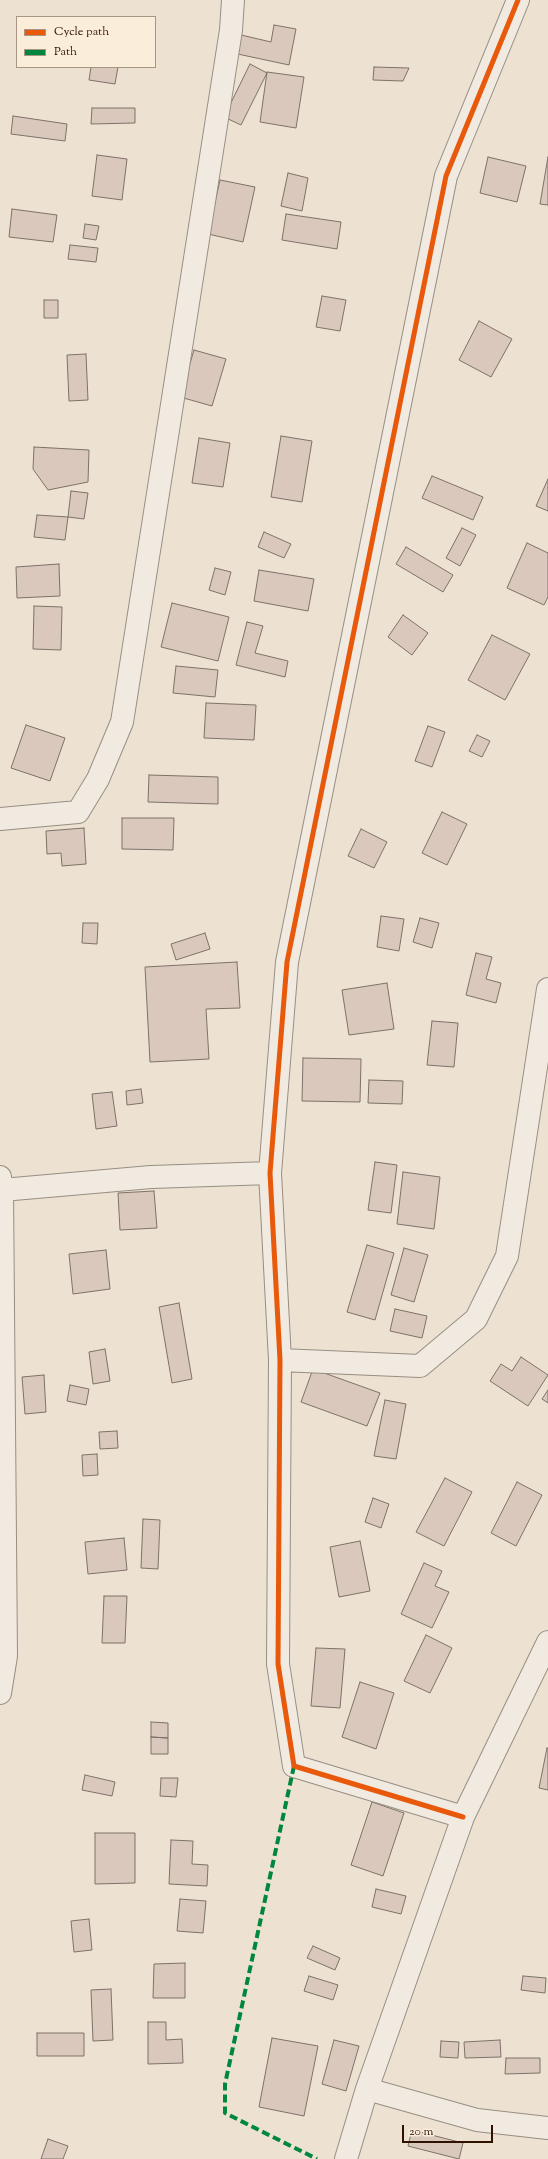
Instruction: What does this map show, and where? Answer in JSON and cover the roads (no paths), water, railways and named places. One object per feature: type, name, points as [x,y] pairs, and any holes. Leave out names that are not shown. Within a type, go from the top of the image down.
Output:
[{"type":"street","points":[[0,819],[78,812],[98,779],[122,722],[229,46],[233,0]]},
{"type":"street","points":[[463,1817],[294,1766],[278,1664],[280,1360],[270,1173],[287,962],[446,176],[518,0]]},
{"type":"street","points":[[280,1360],[420,1366],[476,1320],[507,1256],[548,989]]},
{"type":"street","points":[[0,1693],[6,1656],[1,1184],[270,1173]]},
{"type":"street","points":[[346,2159],[366,2089],[463,1817],[548,1642]]},
{"type":"street","points":[[366,2089],[477,2120],[548,2128]]}]
